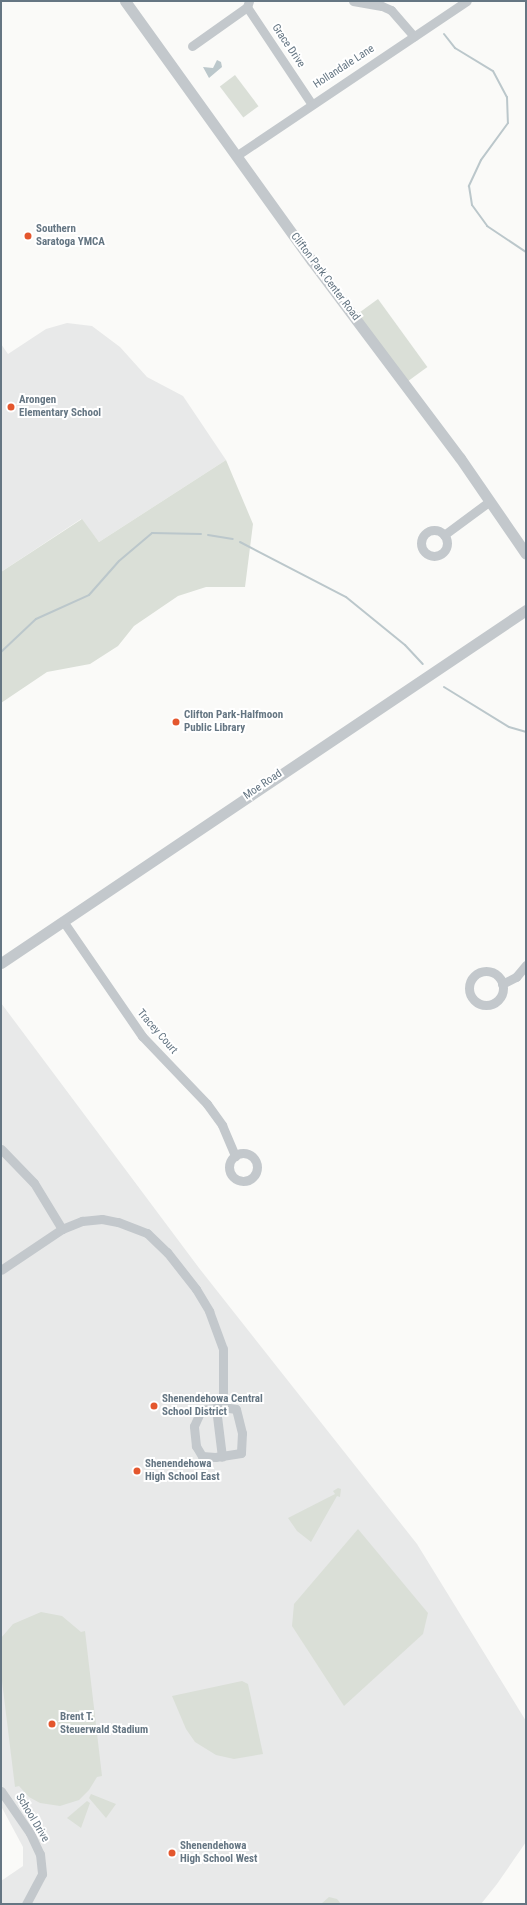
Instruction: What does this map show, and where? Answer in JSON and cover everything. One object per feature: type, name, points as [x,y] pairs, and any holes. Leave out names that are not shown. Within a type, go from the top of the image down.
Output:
[{"type":"street","name":"Clifton Park Center Road","points":[[125,1],[236,156],[490,501],[526,554]]},
{"type":"street","points":[[353,1],[382,6],[391,10],[414,36]]},
{"type":"street","name":"Hollandale Lane","points":[[236,156],[312,103],[467,1]]},
{"type":"street","points":[[192,46],[248,4]]},
{"type":"street","name":"Grace Drive","points":[[248,4],[312,103]]},
{"type":"street","points":[[444,535],[490,501]]},
{"type":"street","name":"Moe Road","points":[[1,963],[526,610]]},
{"type":"street","name":"Tracey Court","points":[[63,921],[142,1036],[207,1104],[222,1125],[235,1156]]},
{"type":"street","points":[[502,984],[516,977],[526,965]]},
{"type":"street","points":[[1,1149],[34,1183],[62,1229]]},
{"type":"street","points":[[1,1270],[62,1229],[82,1221],[102,1219],[118,1222],[146,1233],[167,1252],[196,1289],[209,1311],[223,1349],[220,1407],[222,1456]]},
{"type":"street","points":[[220,1407],[236,1409],[242,1440],[241,1453],[222,1456],[202,1456],[196,1446],[194,1426],[201,1410],[220,1407]]},
{"type":"street","name":"School Drive","points":[[1,1791],[30,1833],[40,1854],[42,1874],[26,1904]]},
{"type":"shaded area","points":[[217,60],[221,62],[222,67],[209,78],[203,67],[213,68]]},
{"type":"shaded area","points":[[235,75],[258,106],[243,118],[220,86]]},
{"type":"shaded area","points":[[378,299],[427,367],[407,382],[358,314]]},
{"type":"shaded area","points":[[67,323],[92,326],[120,347],[147,377],[183,396],[226,460],[99,542],[81,519],[1,572],[1,344],[8,354],[46,329]]},
{"type":"shaded area","points":[[226,460],[253,524],[245,587],[206,587],[178,596],[134,626],[118,646],[90,664],[47,672],[1,703],[1,572],[82,519],[99,542]]},
{"type":"shaded area","name":"Shenendehowa Central School District","points":[[1,1003],[199,1268],[417,1544],[526,1721],[526,1842],[497,1884],[481,1904],[1,1904],[1,1881],[23,1866],[23,1847],[1,1806]]},
{"type":"shaded area","points":[[338,1488],[341,1489],[340,1497],[337,1496],[311,1542],[297,1531],[288,1518],[335,1494],[333,1491]]},
{"type":"shaded area","points":[[358,1529],[428,1613],[423,1634],[344,1706],[292,1626],[294,1604]]},
{"type":"shaded area","name":"Brent T. Steuerwald Stadium","points":[[41,1612],[62,1616],[81,1632],[85,1631],[102,1776],[97,1777],[89,1790],[79,1800],[60,1806],[40,1803],[29,1797],[19,1786],[15,1787],[1,1673],[1,1638],[13,1624]]},
{"type":"shaded area","points":[[242,1681],[248,1684],[263,1754],[234,1759],[216,1755],[195,1742],[186,1729],[172,1696]]},
{"type":"shaded area","points":[[91,1794],[116,1804],[106,1818],[89,1798]]},
{"type":"shaded area","points":[[87,1801],[90,1803],[81,1828],[67,1818]]},
{"type":"shaded area","points":[[329,1897],[337,1899],[341,1904],[321,1904]]},
{"type":"waterway","points":[[444,34],[455,48],[493,71],[507,97],[508,123],[481,160],[469,186],[472,205],[487,226],[526,252]]},
{"type":"waterway","points":[[1,652],[36,619],[89,595],[119,561],[152,533],[201,534]]},
{"type":"waterway","points":[[208,535],[233,539]]},
{"type":"waterway","points":[[240,542],[346,597],[405,645],[423,664]]},
{"type":"waterway","points":[[444,687],[509,727],[526,732]]},
{"type":"place","name":"Southern Saratoga YMCA","points":[[28,236]]},
{"type":"place","name":"Arongen Elementary School","points":[[11,407]]},
{"type":"place","name":"Clifton Park-Halfmoon Public Library","points":[[176,722]]},
{"type":"place","name":"Shenendehowa Central School District","points":[[154,1406]]},
{"type":"place","name":"Shenendehowa High School East","points":[[137,1471]]},
{"type":"place","name":"Brent T. Steuerwald Stadium","points":[[52,1724]]},
{"type":"place","name":"Shenendehowa High School West","points":[[172,1853]]}]
